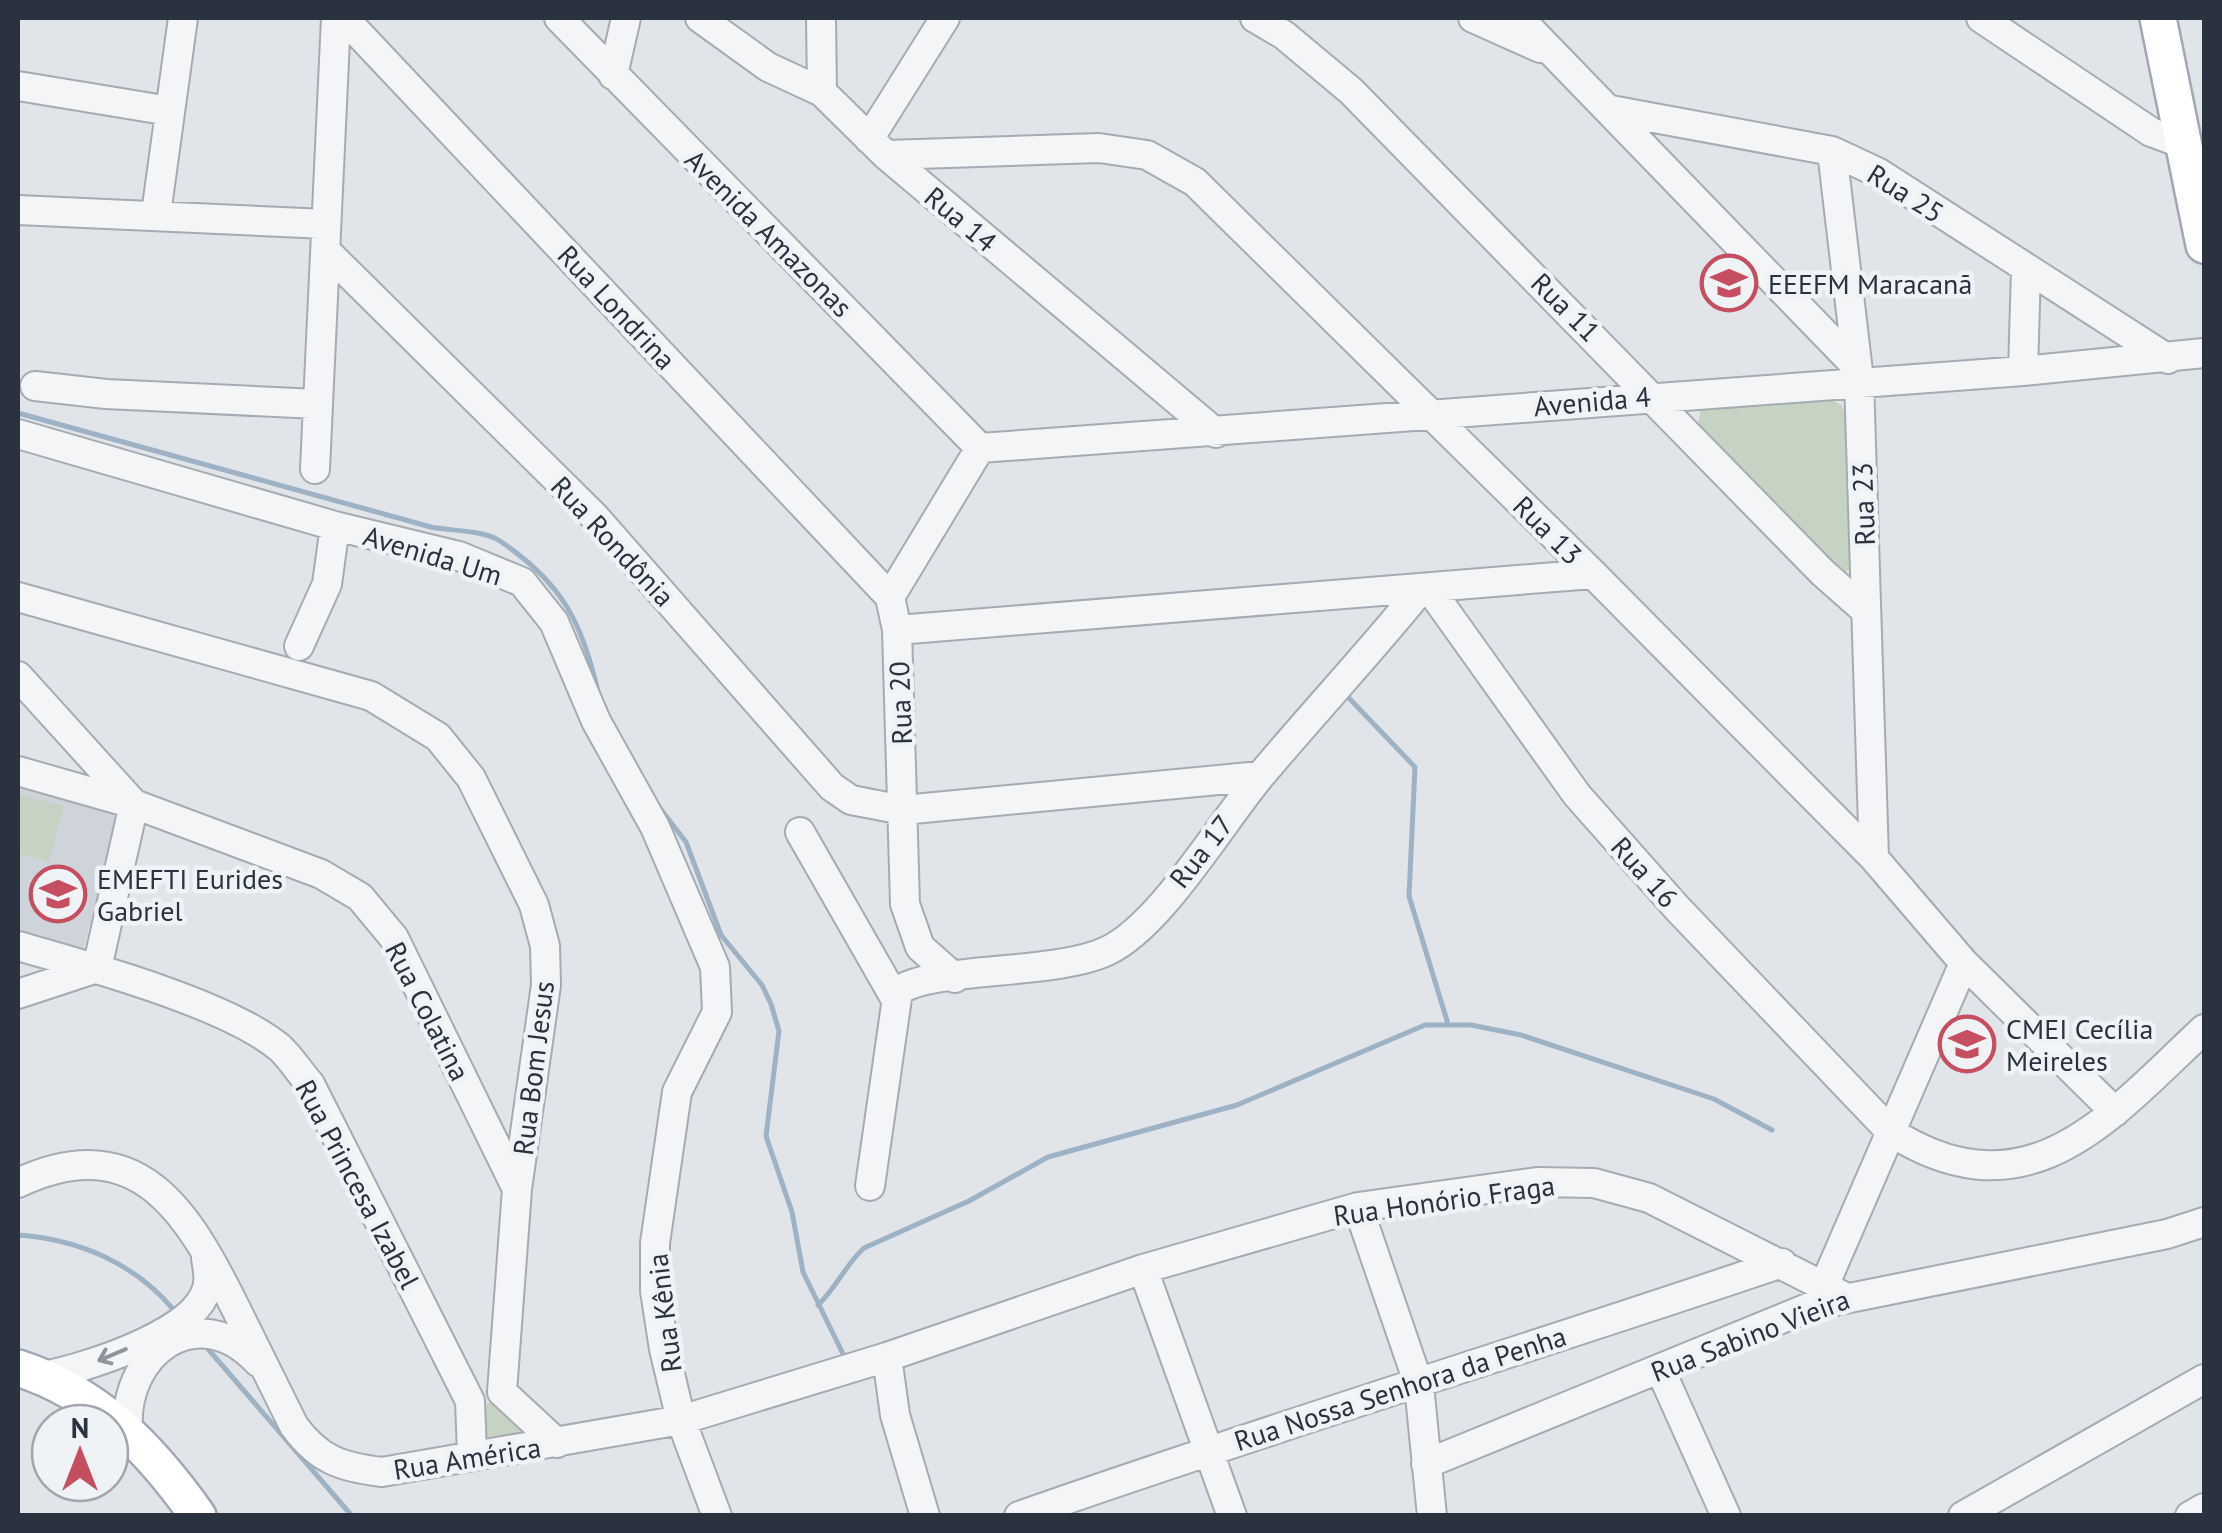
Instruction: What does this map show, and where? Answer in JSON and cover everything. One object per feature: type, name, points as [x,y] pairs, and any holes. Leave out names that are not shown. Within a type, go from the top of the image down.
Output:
[{"type":"main road","points":[[2158,18],[2195,134]]},
{"type":"main road","points":[[2182,18],[2204,245]]},
{"type":"main road","points":[[31,1372],[92,1403]]},
{"type":"main road","points":[[130,1433],[164,1468],[198,1516]]},
{"type":"main road","points":[[164,1468],[175,1516]]},
{"type":"street","points":[[156,214],[183,18]]},
{"type":"street","points":[[315,469],[340,18]]},
{"type":"street","name":"Rua Londrina","points":[[340,18],[890,597]]},
{"type":"street","name":"Avenida Amazonas","points":[[559,18],[980,448]]},
{"type":"street","points":[[613,75],[626,18]]},
{"type":"street","name":"Rua 14","points":[[700,18],[768,66],[822,92],[877,147],[1216,433]]},
{"type":"street","points":[[822,18],[822,92]]},
{"type":"street","points":[[877,147],[945,18]]},
{"type":"street","name":"Rua 11","points":[[1255,18],[1284,35],[1351,91],[1653,395],[1823,573],[1865,610]]},
{"type":"street","points":[[1473,18],[1548,51]]},
{"type":"street","points":[[1519,18],[1548,51],[1612,110],[1858,374]]},
{"type":"street","points":[[1981,18],[2151,132],[2195,134]]},
{"type":"street","points":[[18,86],[170,111]]},
{"type":"street","name":"Rua 25","points":[[1612,110],[1832,152],[1879,173],[2168,359]]},
{"type":"street","name":"Rua 13","points":[[877,147],[1099,148],[1147,155],[1195,182],[1593,574],[1874,858],[1964,963],[2115,1112]]},
{"type":"street","name":"Rua 23","points":[[1832,152],[1858,374],[1874,858]]},
{"type":"street","points":[[18,210],[326,224]]},
{"type":"street","name":"Rua Rondônia","points":[[328,253],[595,517],[832,787],[851,800],[903,810],[1260,776]]},
{"type":"street","points":[[2023,371],[2026,270]]},
{"type":"street","name":"Avenida 4","points":[[980,448],[1216,433],[1858,374],[2023,371],[2204,353]]},
{"type":"street","points":[[35,386],[317,404]]},
{"type":"street","name":"Avenida Um","points":[[18,434],[335,526],[459,556],[522,582],[554,622],[596,720],[655,827],[715,968],[718,994]]},
{"type":"street","points":[[890,597],[980,448]]},
{"type":"street","points":[[299,646],[327,584],[335,526]]},
{"type":"street","points":[[898,630],[1593,574]]},
{"type":"street","name":"Rua 17","points":[[900,992],[954,978],[1071,965],[1111,949],[1149,919],[1260,776],[1425,588]]},
{"type":"street","name":"Rua 16","points":[[1425,588],[1577,795],[1677,908],[1890,1132],[1926,1154],[1982,1166],[2038,1159],[2083,1138],[2204,1029]]},
{"type":"street","name":"Rua 20","points":[[890,597],[898,630],[905,904],[910,928],[920,947],[954,978]]},
{"type":"street","name":"Rua Bom Jesus","points":[[18,598],[371,696],[438,737],[471,778],[534,906],[545,946],[546,985],[517,1190],[502,1392]]},
{"type":"street","points":[[18,676],[134,804],[97,968],[18,994]]},
{"type":"street","name":"Rua Colatina","points":[[18,770],[134,804],[320,874],[360,897],[394,938],[517,1190]]},
{"type":"street","points":[[800,832],[900,992],[870,1186]]},
{"type":"street","name":"Rua Princesa Izabel","points":[[18,946],[97,968],[249,1027],[282,1049],[310,1084],[470,1400],[472,1454]]},
{"type":"street","points":[[1833,1291],[1890,1132],[1964,963]]},
{"type":"street","name":"Rua Kênia","points":[[717,1516],[681,1420],[655,1291],[655,1243],[677,1092],[717,1012],[718,994]]},
{"type":"street","name":"Rua América","points":[[18,1183],[40,1172],[85,1165],[132,1174],[170,1198],[202,1242],[267,1372],[311,1449],[337,1466],[382,1472],[681,1420],[875,1361]]},
{"type":"street","name":"Rua Honório Fraga","points":[[875,1361],[1143,1269],[1358,1207],[1537,1182],[1594,1182],[1649,1198],[1833,1291]]},
{"type":"street","points":[[1358,1207],[1419,1386],[1432,1516]]},
{"type":"street","name":"Rua Sabino Vieira","points":[[1426,1464],[1660,1369],[1833,1291],[2166,1234],[2204,1222]]},
{"type":"street","points":[[31,1372],[102,1360],[189,1313],[203,1300],[210,1283],[202,1242]]},
{"type":"street","name":"Rua Nossa Senhora da Penha","points":[[1019,1516],[1209,1449],[1419,1386],[1782,1264]]},
{"type":"street","points":[[1143,1269],[1232,1516]]},
{"type":"street","points":[[128,1403],[135,1378],[148,1358],[171,1340],[207,1335],[228,1340],[267,1372]]},
{"type":"street","points":[[875,1361],[925,1516]]},
{"type":"street","points":[[1660,1369],[1726,1516]]},
{"type":"street","points":[[1963,1516],[2204,1378]]},
{"type":"street","points":[[470,1400],[502,1392],[558,1443]]},
{"type":"street","points":[[2190,1516],[2204,1508]]},
{"type":"shaded area","name":"EMEFTI Eurides Gabriel","points":[[18,788],[119,813],[83,951],[18,931]]},
{"type":"green space","points":[[1827,397],[1841,405],[1848,418],[1852,568],[1844,573],[1698,425],[1701,408]]},
{"type":"green space","points":[[18,794],[64,806],[49,862],[18,853]]},
{"type":"green space","points":[[501,1400],[530,1430],[498,1438],[481,1437],[477,1406]]},
{"type":"waterway","points":[[18,413],[431,527],[493,537],[539,572],[566,605],[585,644],[598,692]]},
{"type":"waterway","points":[[1345,694],[1415,767],[1409,896],[1448,1024]]},
{"type":"waterway","points":[[656,803],[686,842],[721,935],[762,985],[771,1004],[779,1031],[766,1136],[792,1212],[803,1272],[845,1358]]},
{"type":"waterway","points":[[818,1305],[864,1248],[969,1201],[1048,1157],[1237,1105],[1425,1025],[1471,1025],[1521,1035],[1714,1099],[1772,1130]]},
{"type":"waterway","points":[[18,1235],[62,1242],[103,1256],[141,1279],[173,1309]]},
{"type":"waterway","points":[[208,1349],[352,1516]]},
{"type":"place","name":"EEEFM Maracanã","points":[[1729,283]]},
{"type":"place","name":"EMEFTI Eurides Gabriel","points":[[58,894]]},
{"type":"place","name":"CMEI Cecília Meireles","points":[[1967,1044]]}]
